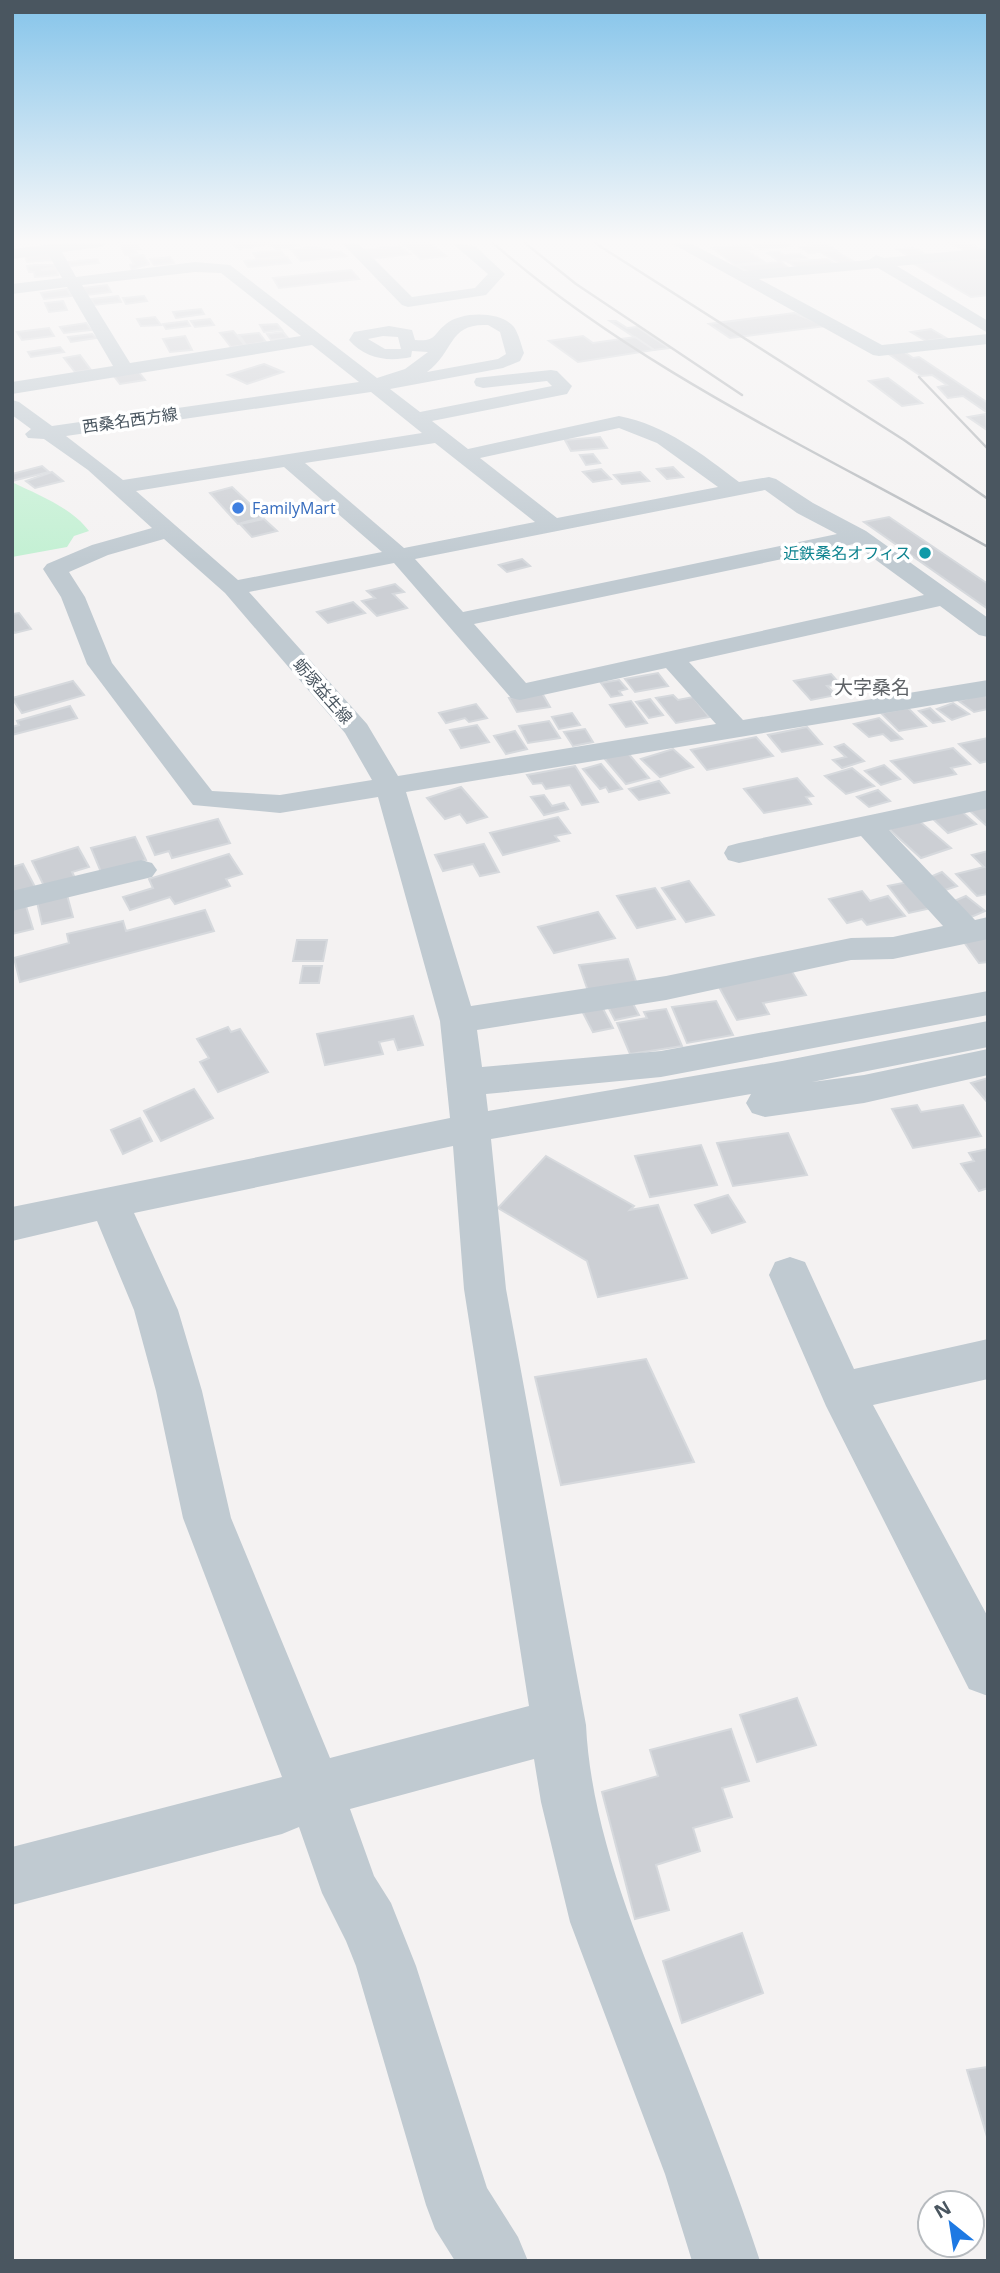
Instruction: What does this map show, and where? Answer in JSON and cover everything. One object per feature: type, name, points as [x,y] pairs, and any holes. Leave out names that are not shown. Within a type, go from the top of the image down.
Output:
[{"type":"street","points":[[111,349],[124,369]]},
{"type":"street","points":[[12,388],[250,349]]},
{"type":"street","points":[[327,349],[552,526]]},
{"type":"street","points":[[369,349],[375,354],[391,356],[422,352],[443,368],[462,371]]},
{"type":"street","points":[[373,385],[416,372],[432,361],[440,349]]},
{"type":"street","points":[[373,385],[503,363],[514,357],[512,349]]},
{"type":"street","points":[[876,349],[900,349]]},
{"type":"street","points":[[392,400],[473,383],[535,374],[551,375],[563,386],[560,390],[415,419]]},
{"type":"street","name":"西桑名西方線","points":[[12,439],[373,385]]},
{"type":"street","name":"蛎塚益生線","points":[[12,406],[95,466],[233,588],[357,730],[389,786],[458,1021],[470,1119],[485,1289],[559,1725],[560,1751],[569,1802],[600,1922],[698,2174],[726,2261]]},
{"type":"street","points":[[463,456],[619,422],[633,423],[691,457],[736,489]]},
{"type":"street","points":[[118,487],[438,436]]},
{"type":"street","points":[[289,460],[400,555],[520,692],[945,598]]},
{"type":"street","points":[[233,588],[769,483],[805,508],[858,536],[988,630]]},
{"type":"street","points":[[168,531],[100,550],[55,569],[73,597],[100,664],[203,799],[281,804],[988,688]]},
{"type":"street","points":[[459,620],[858,536]]},
{"type":"street","points":[[673,659],[735,728]]},
{"type":"street","points":[[739,853],[988,799]]},
{"type":"street","points":[[869,825],[978,930]]},
{"type":"street","points":[[12,901],[141,870]]},
{"type":"street","points":[[458,1021],[640,993],[851,949],[893,948],[978,930]]},
{"type":"street","points":[[12,1224],[470,1119],[661,1064],[988,1003]]},
{"type":"street","points":[[470,1119],[782,1075],[988,1034]]},
{"type":"street","points":[[470,1119],[864,1089],[988,1062]]},
{"type":"street","points":[[109,1202],[156,1310],[179,1391],[207,1518],[315,1790],[351,1893],[370,1924],[386,1966],[459,2205],[494,2261]]},
{"type":"street","points":[[790,1275],[842,1392],[988,1670]]},
{"type":"street","points":[[842,1392],[988,1359]]},
{"type":"street","points":[[12,1876],[282,1806],[315,1790],[559,1725]]},
{"type":"green space","points":[[12,482],[64,508],[89,531],[74,536],[67,547],[12,557]]},
{"type":"building","points":[[62,349],[64,352],[31,357],[28,352]]},
{"type":"building","points":[[168,349],[192,350],[170,352]]},
{"type":"building","points":[[560,349],[654,350],[578,362]]},
{"type":"building","points":[[903,351],[913,358],[919,357],[988,403],[988,413],[963,396],[948,398],[938,387],[947,385],[932,375],[921,376],[887,353]]},
{"type":"building","points":[[80,355],[91,370],[75,372],[64,358]]},
{"type":"building","points":[[264,364],[283,372],[247,384],[228,375]]},
{"type":"building","points":[[138,371],[145,380],[120,384],[113,375]]},
{"type":"building","points":[[888,378],[922,403],[902,406],[869,381]]},
{"type":"building","points":[[986,414],[987,430],[968,417]]},
{"type":"building","points":[[600,437],[607,448],[571,451],[565,440]]},
{"type":"building","points":[[593,454],[600,463],[586,465],[580,455]]},
{"type":"building","points":[[42,466],[49,472],[12,481],[12,474]]},
{"type":"building","points":[[673,467],[683,477],[667,479],[657,469]]},
{"type":"building","points":[[601,469],[611,479],[593,482],[583,472]]},
{"type":"building","points":[[52,472],[63,481],[35,488],[26,481]]},
{"type":"building","points":[[640,472],[649,481],[622,484],[614,475]]},
{"type":"building","name":"FamilyMart","points":[[232,487],[264,517],[238,524],[210,493]]},
{"type":"building","name":"近鉄桑名オフィス","points":[[889,517],[988,584],[988,609],[864,522]]},
{"type":"building","points":[[264,519],[277,531],[252,537],[240,524]]},
{"type":"building","points":[[522,559],[530,566],[507,572],[499,565]]},
{"type":"building","points":[[395,584],[404,592],[393,594],[407,608],[377,616],[362,601],[375,598],[367,591]]},
{"type":"building","points":[[353,602],[365,613],[328,623],[317,612]]},
{"type":"building","points":[[19,613],[31,629],[15,633],[12,630],[12,614]]},
{"type":"building","points":[[658,673],[668,686],[635,692],[625,679]]},
{"type":"building","points":[[831,674],[840,684],[827,686],[836,695],[811,700],[794,681]]},
{"type":"building","points":[[619,680],[627,689],[619,691],[622,695],[611,697],[601,683]]},
{"type":"building","points":[[73,681],[84,695],[22,713],[12,698]]},
{"type":"building","points":[[986,692],[988,709],[974,712],[959,701]]},
{"type":"building","points":[[542,693],[550,707],[517,712],[509,698]]},
{"type":"building","points":[[673,695],[678,700],[693,697],[709,717],[676,723],[656,698]]},
{"type":"building","points":[[650,699],[663,715],[649,718],[636,702]]},
{"type":"building","points":[[631,701],[647,723],[626,727],[610,705]]},
{"type":"building","points":[[953,703],[969,714],[952,720],[937,709]]},
{"type":"building","points":[[476,704],[487,718],[469,722],[465,718],[446,723],[439,713]]},
{"type":"building","points":[[70,706],[77,718],[12,735],[12,727],[19,725],[17,721]]},
{"type":"building","points":[[908,708],[926,726],[899,731],[881,713]]},
{"type":"building","points":[[930,708],[944,721],[933,723],[919,711]]},
{"type":"building","points":[[572,713],[580,725],[559,729],[552,717]]},
{"type":"building","points":[[879,718],[902,739],[891,741],[883,734],[869,737],[854,724]]},
{"type":"building","points":[[549,721],[560,738],[528,743],[519,726]]},
{"type":"building","points":[[477,725],[489,742],[461,748],[450,730]]},
{"type":"building","points":[[807,727],[822,744],[782,752],[768,735]]},
{"type":"building","points":[[585,729],[593,742],[573,746],[564,732]]},
{"type":"building","points":[[515,731],[527,749],[506,754],[494,736]]},
{"type":"building","points":[[756,737],[773,756],[707,770],[691,750]]},
{"type":"building","points":[[988,738],[988,761],[980,763],[959,744]]},
{"type":"building","points":[[844,744],[864,761],[842,768],[833,760],[846,757],[835,747]]},
{"type":"building","points":[[953,748],[970,764],[951,768],[956,774],[914,783],[891,761]]},
{"type":"building","points":[[673,749],[693,767],[660,777],[641,759]]},
{"type":"building","points":[[627,752],[649,778],[626,784],[604,758]]},
{"type":"building","points":[[601,764],[622,789],[609,792],[606,787],[600,789],[583,769]]},
{"type":"building","points":[[884,765],[900,779],[881,785],[865,771]]},
{"type":"building","points":[[575,766],[598,802],[582,805],[570,785],[546,789],[542,783],[533,784],[527,775]]},
{"type":"building","points":[[852,768],[874,786],[846,794],[825,776]]},
{"type":"building","points":[[797,778],[813,796],[806,797],[811,804],[764,813],[744,789]]},
{"type":"building","points":[[659,781],[669,793],[639,800],[629,789]]},
{"type":"building","points":[[461,787],[487,817],[467,823],[460,814],[445,819],[427,798]]},
{"type":"building","points":[[878,790],[890,801],[869,807],[857,797]]},
{"type":"building","points":[[544,795],[552,806],[564,803],[568,809],[544,815],[531,797]]},
{"type":"building","points":[[988,805],[988,827],[969,810]]},
{"type":"building","points":[[960,810],[976,824],[948,833],[932,818]]},
{"type":"building","points":[[558,817],[570,833],[555,836],[559,841],[503,855],[490,833]]},
{"type":"building","points":[[218,819],[230,843],[172,858],[169,851],[155,855],[147,837]]},
{"type":"building","points":[[918,820],[951,848],[921,858],[889,829]]},
{"type":"building","points":[[135,837],[146,860],[101,872],[91,848]]},
{"type":"building","points":[[484,844],[499,872],[480,876],[473,864],[443,871],[435,855]]},
{"type":"building","points":[[78,847],[89,867],[72,872],[75,878],[45,888],[32,861]]},
{"type":"building","points":[[988,851],[988,894],[977,896],[956,874],[984,867],[972,855]]},
{"type":"building","points":[[229,854],[242,874],[226,879],[230,886],[175,904],[170,897],[130,910],[123,897],[153,888],[149,879]]},
{"type":"building","points":[[23,864],[35,887],[12,894],[12,867]]},
{"type":"building","points":[[942,872],[957,886],[945,890],[930,877]]},
{"type":"building","points":[[918,880],[941,906],[909,913],[888,886]]},
{"type":"building","points":[[689,881],[714,915],[686,922],[662,888]]},
{"type":"building","points":[[655,888],[675,919],[637,928],[617,896]]},
{"type":"building","points":[[862,891],[870,901],[888,896],[905,916],[867,925],[862,919],[847,923],[829,899]]},
{"type":"building","points":[[67,895],[73,917],[42,924],[37,902]]},
{"type":"building","points":[[966,896],[985,911],[971,917],[952,902]]},
{"type":"building","points":[[25,903],[33,929],[12,934],[12,907]]},
{"type":"building","points":[[205,910],[214,931],[20,982],[14,958],[69,943],[67,934],[123,921],[126,931]]},
{"type":"building","points":[[598,912],[615,938],[554,953],[538,927]]},
{"type":"building","points":[[988,933],[988,962],[979,963],[961,938]]},
{"type":"building","points":[[297,940],[327,940],[323,961],[293,961]]},
{"type":"building","points":[[628,959],[637,984],[588,991],[579,965]]},
{"type":"building","points":[[303,966],[322,966],[319,983],[300,983]]},
{"type":"building","points":[[791,970],[806,995],[763,1003],[769,1014],[737,1020],[719,987]]},
{"type":"building","points":[[630,998],[639,1015],[615,1020],[606,1003]]},
{"type":"building","points":[[716,1001],[733,1035],[687,1043],[672,1007]]},
{"type":"building","points":[[600,1003],[613,1028],[593,1032],[580,1007]]},
{"type":"building","points":[[666,1009],[682,1046],[630,1054],[617,1023],[647,1018],[644,1012]]},
{"type":"building","points":[[413,1016],[423,1045],[398,1050],[394,1039],[379,1042],[383,1054],[325,1065],[317,1034]]},
{"type":"building","points":[[228,1027],[231,1032],[240,1029],[268,1072],[218,1092],[200,1062],[209,1058],[197,1039]]},
{"type":"building","points":[[988,1078],[988,1103],[971,1083]]},
{"type":"building","points":[[194,1089],[213,1118],[161,1141],[144,1111]]},
{"type":"building","points":[[917,1105],[921,1112],[963,1105],[981,1136],[913,1148],[892,1109]]},
{"type":"building","points":[[140,1118],[152,1141],[123,1154],[111,1130]]},
{"type":"building","points":[[788,1133],[807,1175],[733,1186],[717,1143]]},
{"type":"building","points":[[701,1145],[717,1185],[650,1197],[635,1156]]},
{"type":"building","points":[[988,1149],[988,1188],[979,1191],[961,1164],[974,1161],[969,1153]]},
{"type":"building","points":[[546,1156],[634,1206],[630,1210],[658,1205],[687,1278],[598,1297],[587,1261],[498,1208]]},
{"type":"building","points":[[728,1195],[745,1222],[712,1233],[695,1205]]},
{"type":"building","points":[[646,1359],[694,1462],[561,1485],[535,1377]]},
{"type":"building","points":[[797,1698],[816,1745],[757,1762],[740,1715]]},
{"type":"building","points":[[731,1729],[749,1781],[722,1788],[732,1817],[693,1828],[700,1851],[656,1865],[669,1910],[635,1919],[602,1792],[658,1776],[650,1750]]},
{"type":"building","points":[[742,1933],[763,1993],[682,2023],[663,1961]]},
{"type":"building","points":[[988,2067],[988,2140],[967,2070]]},
{"type":"railway","points":[[636,349],[732,407],[988,547]]},
{"type":"railway","points":[[673,349],[742,395]]},
{"type":"railway","points":[[761,349],[904,440],[988,499]]},
{"type":"railway","points":[[919,377],[988,449]]},
{"type":"place","name":"FamilyMart","points":[[238,508]]},
{"type":"place","name":"近鉄桑名オフィス","points":[[925,553]]},
{"type":"district","name":"大字桑名","points":[[872,687]]}]
